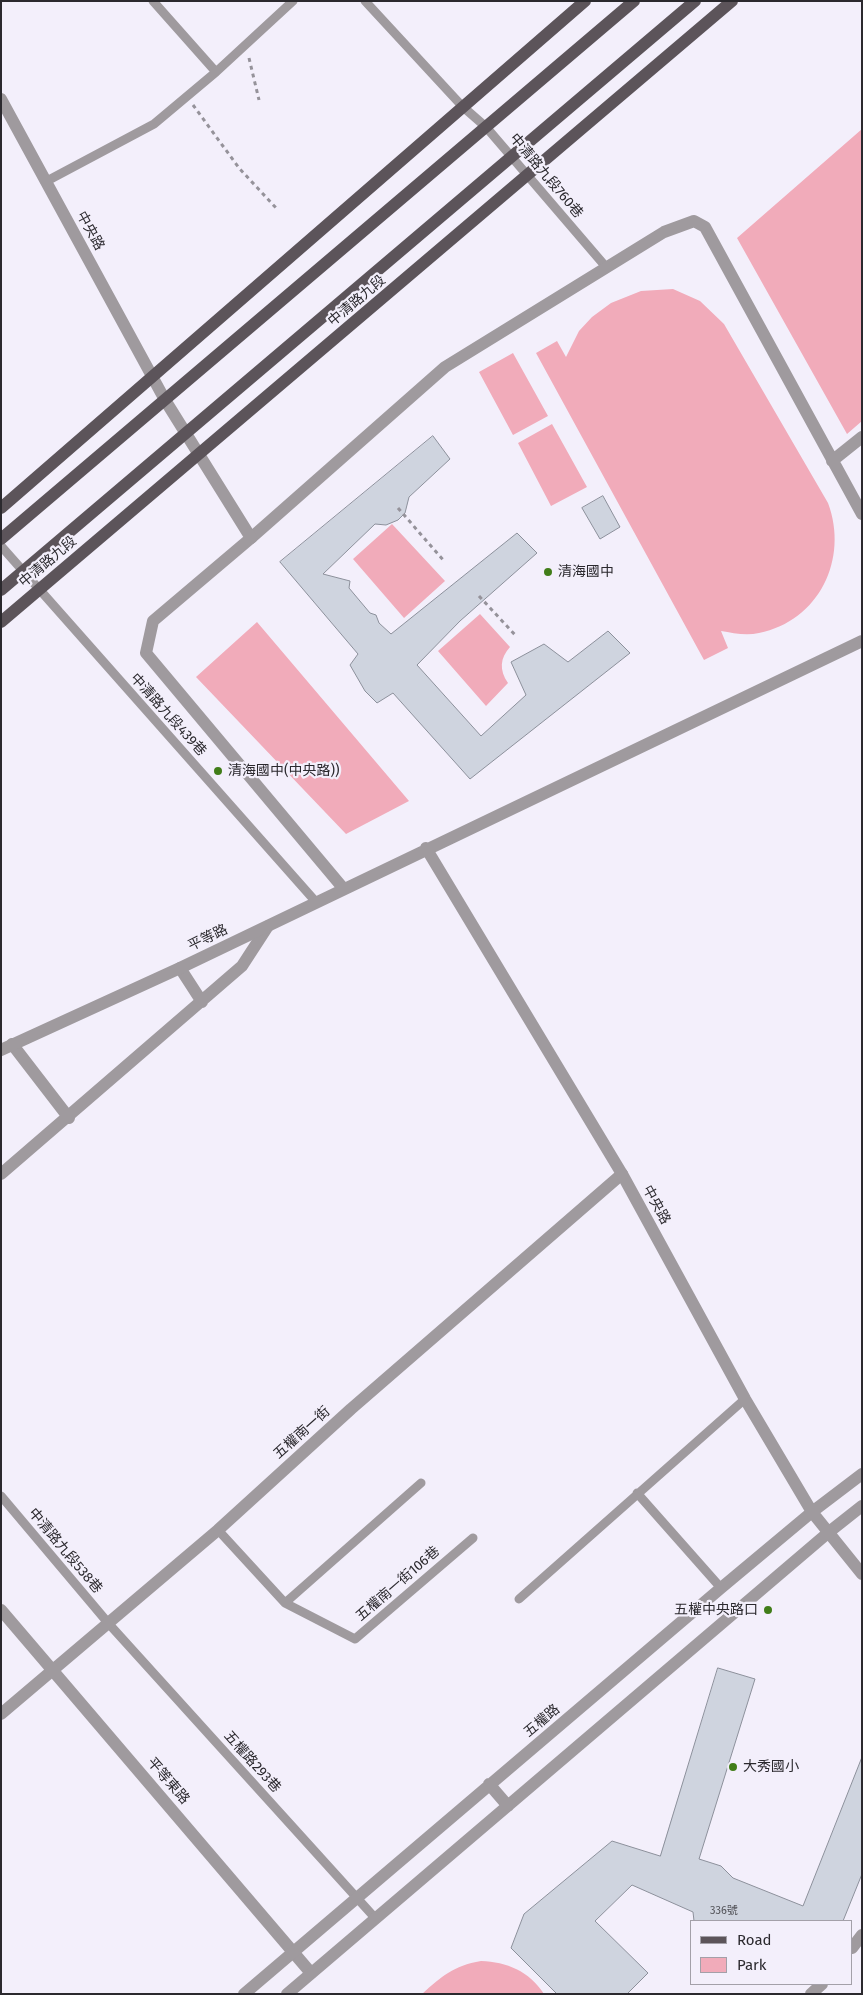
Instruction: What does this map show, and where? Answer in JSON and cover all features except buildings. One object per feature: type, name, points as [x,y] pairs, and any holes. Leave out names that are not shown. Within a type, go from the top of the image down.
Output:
[{"type":"main road","points":[[1,508],[585,1]]},
{"type":"main road","points":[[1,538],[634,1]]},
{"type":"main road","name":"中清路九段","points":[[1,590],[186,435],[695,1]]},
{"type":"main road","name":"中清路九段","points":[[1,622],[732,1]]},
{"type":"street","name":"中央路","points":[[1,99],[165,400],[198,456],[251,538]]},
{"type":"street","points":[[343,888],[146,653],[153,621],[251,538],[445,367],[664,232],[694,221],[705,227],[862,514]]},
{"type":"street","points":[[832,461],[862,437]]},
{"type":"street","name":"平等路","points":[[7,1047],[180,968],[426,848],[862,641]]},
{"type":"street","name":"中央路","points":[[426,848],[622,1174],[745,1399],[812,1512],[862,1574]]},
{"type":"street","points":[[1,1174],[70,1118],[242,966],[268,926]]},
{"type":"street","points":[[180,968],[202,1002]]},
{"type":"street","points":[[7,1047],[70,1118]]},
{"type":"street","name":"五權南一街","points":[[1,1714],[218,1530],[351,1409],[622,1174]]},
{"type":"street","name":"五權路","points":[[244,1994],[721,1588],[812,1512],[862,1474]]},
{"type":"street","points":[[287,1994],[829,1532],[862,1506]]},
{"type":"street","name":"平等東路","points":[[1,1610],[311,1973]]},
{"type":"street","points":[[489,1784],[508,1806]]},
{"type":"street","points":[[853,1947],[862,1935]]},
{"type":"street","points":[[811,1994],[821,1985]]},
{"type":"lane","points":[[153,1],[216,72]]},
{"type":"lane","points":[[45,182],[154,124],[216,72],[293,1]]},
{"type":"lane","name":"中清路九段760巷","points":[[365,1],[462,106],[486,127],[513,156],[527,176],[606,267]]},
{"type":"lane","name":"中清路九段439巷","points":[[1,546],[316,902]]},
{"type":"lane","points":[[519,1599],[745,1399]]},
{"type":"lane","points":[[285,1603],[421,1483]]},
{"type":"lane","points":[[637,1493],[721,1588]]},
{"type":"lane","name":"中清路九段538巷","points":[[1,1496],[109,1624]]},
{"type":"lane","name":"五權南一街106巷","points":[[218,1530],[285,1603],[355,1639],[473,1538]]},
{"type":"lane","name":"五權路293巷","points":[[109,1624],[376,1919]]},
{"type":"path","points":[[246,45],[260,100]]},
{"type":"path","points":[[186,97],[239,168],[277,209]]},
{"type":"path","points":[[398,508],[444,561]]},
{"type":"path","points":[[479,596],[518,637]]},
{"type":"green space","points":[[862,129],[862,421],[847,434],[737,238]]},
{"type":"green space","points":[[673,289],[700,301],[724,324],[828,503],[834,524],[835,545],[831,566],[824,584],[813,601],[798,616],[780,626],[759,633],[740,634],[721,631],[728,648],[704,660],[536,353],[557,341],[566,357],[579,331],[592,317],[611,303],[641,291]]},
{"type":"green space","points":[[513,353],[548,416],[513,435],[479,372]]},
{"type":"green space","points":[[552,424],[587,487],[551,506],[518,443]]},
{"type":"green space","points":[[392,524],[445,581],[404,618],[353,559]]},
{"type":"green space","points":[[480,614],[510,647],[504,655],[502,664],[503,673],[508,683],[486,706],[438,651]]},
{"type":"green space","points":[[257,622],[409,801],[346,834],[196,677]]},
{"type":"green space","points":[[481,1961],[500,1963],[517,1969],[531,1979],[544,1994],[422,1994],[455,1969]]},
{"type":"place","name":"清海國中","points":[[548,572]]},
{"type":"place","name":"清海國中(中央路))","points":[[218,771]]},
{"type":"place","name":"五權中央路口","points":[[768,1610]]},
{"type":"place","name":"大秀國小","points":[[733,1767]]}]
